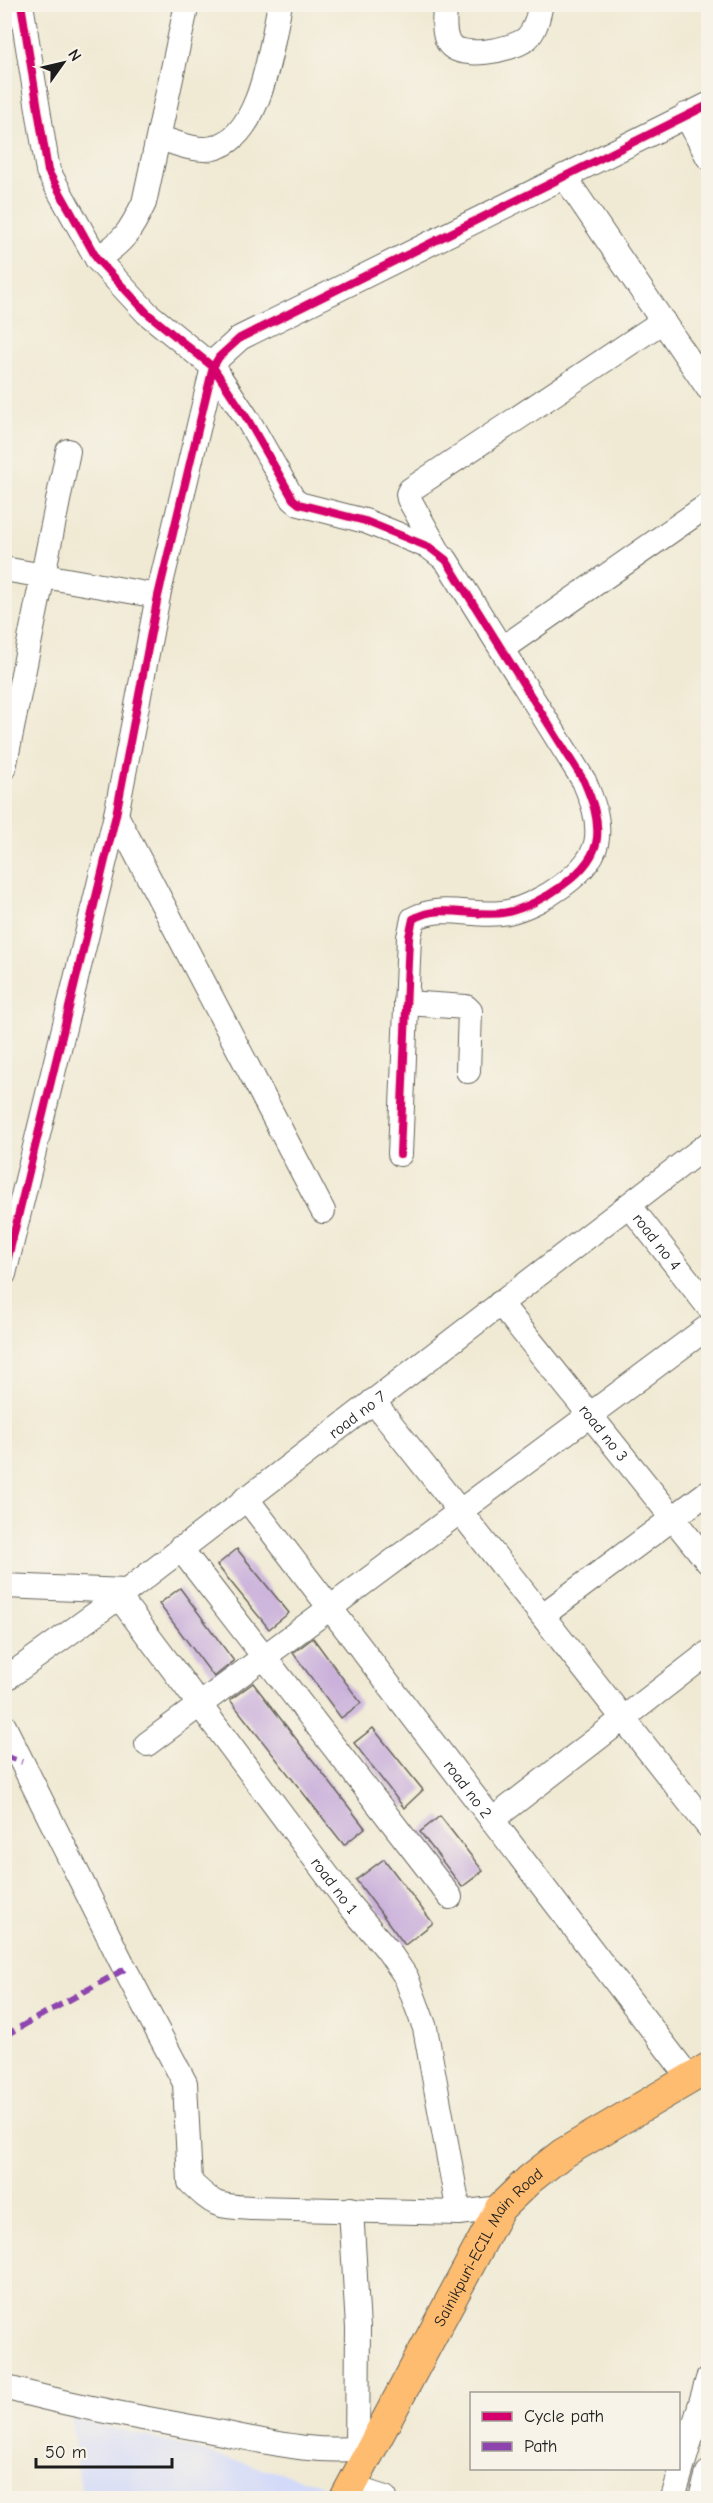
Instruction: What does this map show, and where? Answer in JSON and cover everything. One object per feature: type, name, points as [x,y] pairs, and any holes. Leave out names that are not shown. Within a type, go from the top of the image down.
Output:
[{"type":"main road","name":"Sainikpuri-ECIL Main Road","points":[[348,2493],[364,2449],[501,2208],[530,2179],[562,2154],[700,2074]]},
{"type":"street","points":[[21,4],[48,171],[98,259],[147,313],[213,367],[248,420],[293,499],[299,504],[365,521],[429,547],[446,560],[584,781],[596,809],[597,840],[588,862],[567,883],[539,899],[508,912],[468,913],[439,910],[425,912],[413,919],[409,937],[400,1155]]},
{"type":"street","points":[[98,259],[119,244],[132,229],[144,203],[160,138],[187,4]]},
{"type":"street","points":[[160,138],[201,149],[212,149],[230,140],[243,128],[258,100],[280,4]]},
{"type":"street","points":[[445,4],[444,29],[448,43],[458,51],[478,53],[497,50],[526,39],[536,25],[541,4]]},
{"type":"street","points":[[4,1274],[116,815],[158,596],[213,367],[219,357],[240,338],[708,105]]},
{"type":"street","points":[[686,115],[708,157]]},
{"type":"street","points":[[564,176],[708,388]]},
{"type":"street","points":[[439,553],[409,499],[410,490],[663,321]]},
{"type":"street","points":[[4,768],[68,451]]},
{"type":"street","points":[[502,648],[708,505]]},
{"type":"street","points":[[4,569],[45,574],[158,596]]},
{"type":"street","points":[[116,815],[323,1211]]},
{"type":"street","points":[[406,1003],[466,1007],[470,1011],[468,1071]]},
{"type":"street","name":"road no 7","points":[[4,1680],[122,1594],[708,1144]]},
{"type":"street","name":"road no 4","points":[[629,1205],[708,1306]]},
{"type":"street","name":"road no 3","points":[[500,1303],[708,1562]]},
{"type":"street","points":[[147,1744],[708,1327]]},
{"type":"street","points":[[373,1401],[708,1826]]},
{"type":"street","points":[[543,1615],[708,1492]]},
{"type":"street","name":"road no 2","points":[[246,1498],[492,1820],[700,2074]]},
{"type":"street","points":[[180,1548],[450,1897]]},
{"type":"street","points":[[4,1586],[122,1594]]},
{"type":"street","name":"road no 1","points":[[122,1594],[201,1704],[406,1977],[425,2028],[459,2213]]},
{"type":"street","points":[[492,1820],[708,1653]]},
{"type":"street","points":[[4,1726],[120,1959],[185,2083],[190,2182],[218,2206],[459,2213],[501,2208]]},
{"type":"street","points":[[4,2387],[57,2401],[285,2446],[364,2449],[351,2209]]},
{"type":"street","points":[[673,2499],[708,2379]]},
{"type":"street","points":[[701,2499],[708,2473]]},
{"type":"street","points":[[348,2493],[386,2499]]},
{"type":"shaded area","points":[[71,2418],[324,2485],[317,2498],[82,2498]]},
{"type":"building","points":[[237,1549],[289,1613],[269,1629],[217,1565]]},
{"type":"building","points":[[180,1588],[234,1661],[214,1677],[159,1604]]},
{"type":"building","points":[[313,1638],[361,1703],[341,1718],[293,1653]]},
{"type":"building","points":[[253,1683],[365,1828],[344,1845],[230,1700]]},
{"type":"building","points":[[373,1728],[423,1790],[404,1808],[354,1743]]},
{"type":"building","points":[[440,1816],[483,1871],[462,1887],[420,1832]]},
{"type":"building","points":[[384,1859],[433,1923],[405,1945],[356,1880]]},
{"type":"marked path","points":[[4,1756],[22,1762]]},
{"type":"marked path","points":[[4,2036],[125,1969]]},
{"type":"cycle path","points":[[21,4],[48,171],[97,259],[147,313],[213,367],[248,420],[293,499],[299,504],[365,521],[429,547],[446,560],[584,781],[592,802],[597,830],[594,851],[576,875],[563,885],[535,902],[508,912],[484,914],[448,911],[424,914],[413,919],[409,937],[400,1154]]},
{"type":"cycle path","points":[[4,1274],[116,815],[158,596],[213,367],[219,357],[240,338],[708,105]]}]
